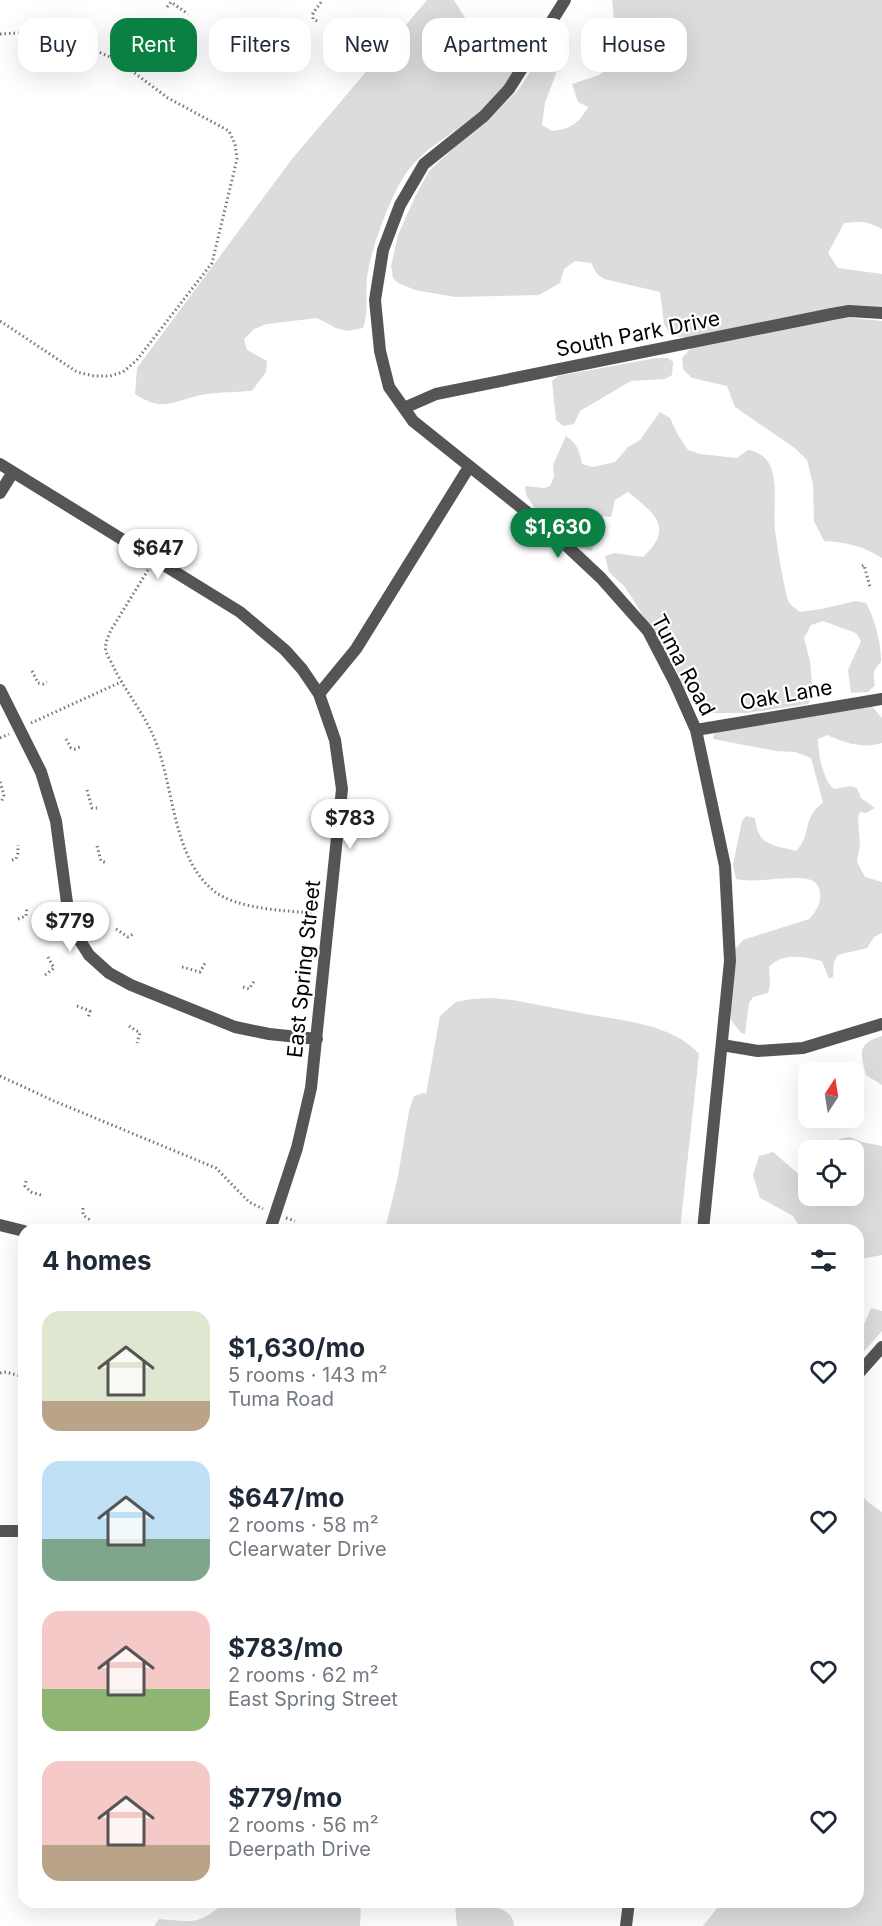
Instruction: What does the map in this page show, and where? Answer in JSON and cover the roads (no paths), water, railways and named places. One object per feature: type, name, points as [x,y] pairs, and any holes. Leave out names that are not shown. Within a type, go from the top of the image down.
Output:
[{"type":"street","name":"Tuma Road","points":[[565,0],[509,89],[484,116],[424,164],[400,205],[383,250],[375,300],[380,351],[389,387],[414,421],[553,533],[602,578],[648,631],[696,730],[725,866],[730,961],[704,1224]]},
{"type":"street","name":"South Park Drive","points":[[404,408],[436,394],[832,314],[849,311],[882,313]]},
{"type":"street","name":"East Spring Street","points":[[0,465],[240,612],[285,650],[302,669],[319,694],[335,740],[342,789],[311,1088],[297,1148],[272,1224]]},
{"type":"street","points":[[319,694],[356,649],[469,467]]},
{"type":"street","points":[[0,493],[13,472]]},
{"type":"street","points":[[0,690],[41,772],[56,821],[70,925],[89,955],[109,974],[131,985],[235,1027],[269,1034],[316,1039]]},
{"type":"street","name":"Oak Lane","points":[[696,730],[882,699]]},
{"type":"street","points":[[722,1045],[758,1051],[803,1048],[882,1024]]},
{"type":"street","points":[[0,1225],[18,1230]]},
{"type":"street","points":[[864,1367],[882,1347]]},
{"type":"street","points":[[0,1531],[18,1531]]},
{"type":"street","points":[[626,1926],[628,1908]]}]
